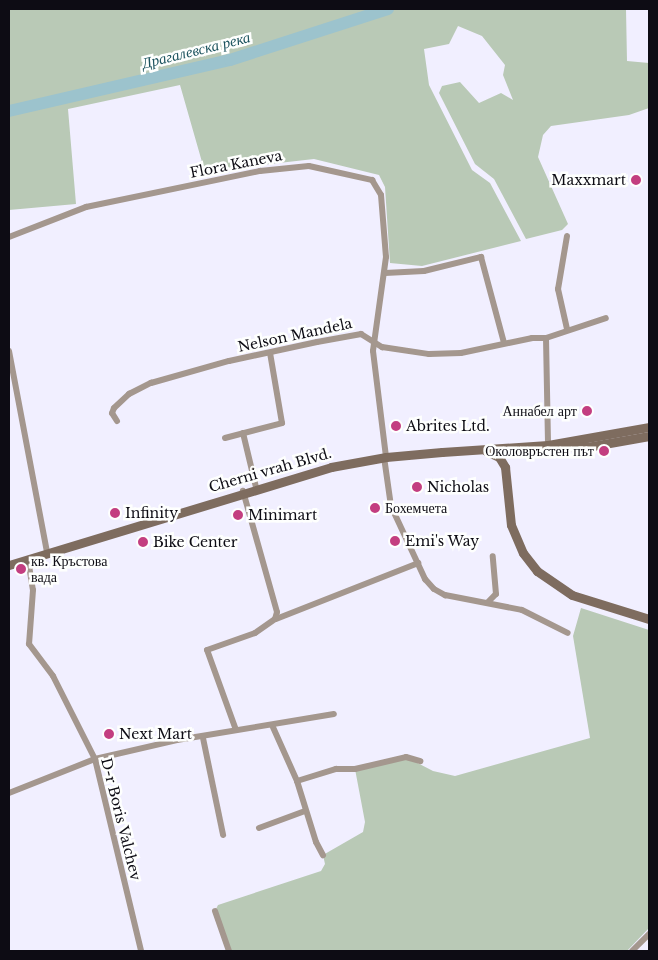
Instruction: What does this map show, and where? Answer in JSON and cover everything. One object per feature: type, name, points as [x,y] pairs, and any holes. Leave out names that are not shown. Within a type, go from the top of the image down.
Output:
[{"type":"main road","name":"Cherni vrah Blvd.","points":[[9,565],[256,487],[332,467],[385,457],[548,445],[649,427]]},
{"type":"main road","name":"Cherni vrah Blvd.","points":[[548,445],[587,447],[649,436]]},
{"type":"main road","points":[[478,450],[496,455],[503,462],[511,525],[523,553],[537,571],[572,595],[649,619]]},
{"type":"street","name":"Flora Kaneva","points":[[9,237],[86,207],[290,166],[325,168],[372,180],[378,186],[384,273],[373,340],[391,506],[425,579],[439,593],[522,610],[568,633]]},
{"type":"street","points":[[567,236],[558,289],[567,329]]},
{"type":"street","points":[[384,273],[424,271],[481,257],[504,342]]},
{"type":"street","name":"Nelson Mandela","points":[[117,421],[112,411],[129,394],[157,381],[353,334],[365,335],[382,347],[442,354],[479,350],[504,342],[546,338],[567,329],[606,318]]},
{"type":"street","points":[[546,338],[548,445]]},
{"type":"street","points":[[9,351],[47,553]]},
{"type":"street","points":[[225,438],[282,422],[270,353]]},
{"type":"street","points":[[243,433],[256,487]]},
{"type":"street","points":[[243,492],[276,602],[276,619]]},
{"type":"street","points":[[486,603],[496,594],[492,556]]},
{"type":"street","name":"D-r Boris Valchev","points":[[28,559],[33,590],[29,644],[53,676],[95,759],[141,951]]},
{"type":"street","points":[[236,730],[207,650],[255,633],[276,619],[418,563]]},
{"type":"street","points":[[9,793],[95,759],[177,740],[203,738],[236,730],[334,714]]},
{"type":"street","points":[[272,725],[297,780],[305,810],[323,855]]},
{"type":"street","points":[[203,738],[223,835]]},
{"type":"street","points":[[297,780],[336,769],[355,769],[406,757],[420,762]]},
{"type":"street","points":[[259,828],[305,810]]},
{"type":"street","points":[[215,911],[229,951]]},
{"type":"street","points":[[632,951],[649,934]]},
{"type":"green space","points":[[9,9],[626,9],[627,61],[649,63],[649,108],[629,115],[551,126],[543,135],[538,157],[568,224],[562,230],[526,239],[494,179],[475,164],[439,93],[442,86],[460,82],[479,103],[501,93],[513,100],[503,75],[505,65],[482,36],[458,26],[449,44],[424,49],[429,85],[472,170],[490,183],[521,241],[422,266],[390,263],[385,187],[379,175],[314,159],[261,165],[206,176],[180,85],[68,109],[76,204],[9,210]]},
{"type":"green space","points":[[581,608],[649,630],[649,928],[627,951],[229,951],[215,911],[218,905],[321,871],[325,864],[323,855],[363,832],[365,822],[355,769],[406,757],[433,771],[455,776],[590,738],[573,636]]},
{"type":"waterway","name":"Драгалевска река","points":[[9,111],[230,60],[388,9]]},
{"type":"place","name":"Maxxmart","points":[[636,180]]},
{"type":"place","name":"Аннабел арт","points":[[587,411]]},
{"type":"place","name":"Abrites Ltd.","points":[[396,426]]},
{"type":"place","name":"Околовръстен път","points":[[604,451]]},
{"type":"place","name":"Nicholas","points":[[417,487]]},
{"type":"place","name":"Бохемчета","points":[[375,508]]},
{"type":"place","name":"Infinity","points":[[115,513]]},
{"type":"place","name":"Minimart","points":[[238,515]]},
{"type":"place","name":"Emi's Way","points":[[395,541]]},
{"type":"place","name":"Bike Center","points":[[143,542]]},
{"type":"place","name":"кв. Кръстова вада","points":[[21,569]]},
{"type":"place","name":"Next Mart","points":[[109,734]]}]
